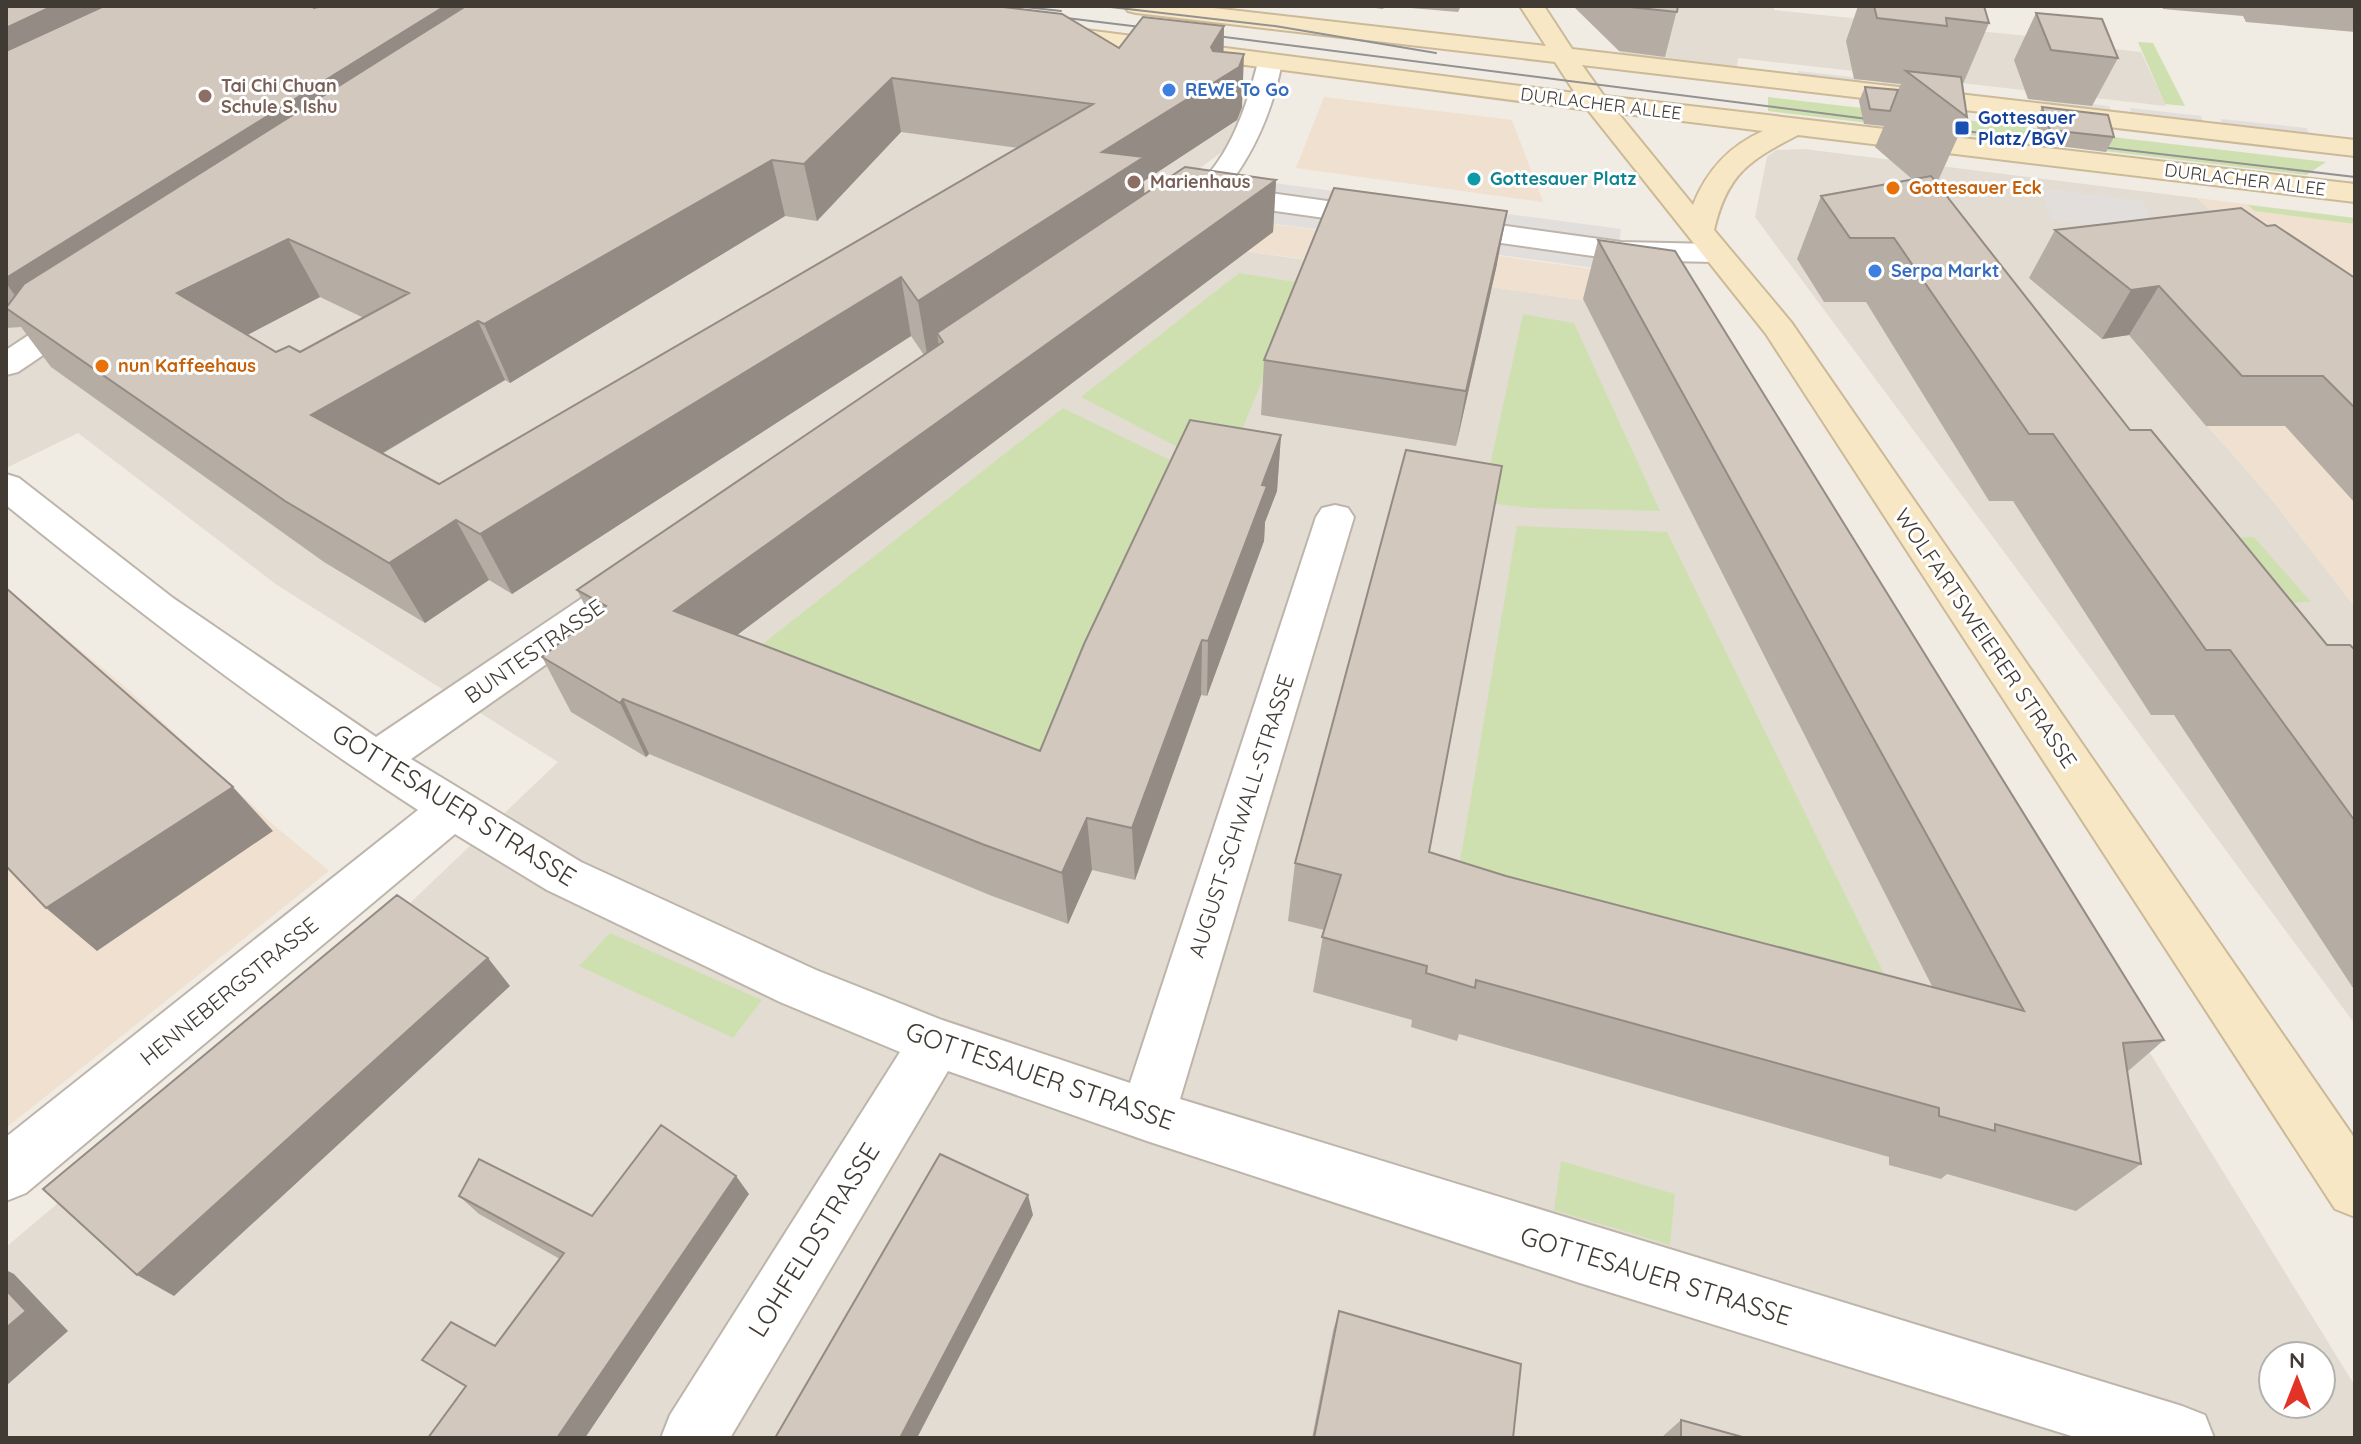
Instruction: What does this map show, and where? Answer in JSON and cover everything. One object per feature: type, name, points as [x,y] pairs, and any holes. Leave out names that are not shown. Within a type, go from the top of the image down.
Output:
[{"type":"main road","name":"DURLACHER ALLEE","points":[[1136,6],[2355,148]]},
{"type":"main road","name":"WOLFARTSWEIERER STRASSE","points":[[1532,6],[1597,102],[1779,329],[2355,1189]]},
{"type":"main road","name":"DURLACHER ALLEE","points":[[1019,28],[1792,127],[2355,193]]},
{"type":"main road","points":[[1707,242],[1721,177],[1747,150],[1792,127]]},
{"type":"street","points":[[1149,227],[1206,193],[1235,156],[1261,97],[1270,62]]},
{"type":"street","points":[[1206,193],[1621,251],[1707,242]]},
{"type":"street","points":[[6,365],[111,295]]},
{"type":"street","name":"GOTTESAUER STRASSE","points":[[7,488],[159,608],[376,760],[453,809],[564,876],[798,986],[936,1042],[1147,1115],[1556,1246],[2182,1438]]},
{"type":"street","name":"AUGUST-SCHWALL-STRASSE","points":[[1147,1115],[1335,517]]},
{"type":"street","name":"BUNTESTRASSE","points":[[376,760],[666,561]]},
{"type":"street","name":"HENNEBERGSTRASSE","points":[[6,1173],[453,809]]},
{"type":"street","name":"LOHFELDSTRASSE","points":[[693,1438],[936,1042]]},
{"type":"shaded area","points":[[6,6],[1063,87],[1246,109],[1223,151],[1134,217],[1148,237],[1697,317],[2327,1340],[2257,1340],[2257,1420],[2337,1420],[2337,1357],[2355,1386],[2355,1438],[6,1438],[6,1247],[387,925],[558,762],[277,585],[78,433],[6,468]]},
{"type":"shaded area","points":[[1577,6],[1774,6],[1774,10],[2055,39],[2057,43],[2141,52],[2166,106],[1738,58],[1737,67],[1621,53]]},
{"type":"shaded area","points":[[1798,71],[1861,78],[1862,82],[1881,84],[1881,80],[1969,94],[2109,106],[2111,110],[2131,112],[2130,108],[2201,116],[2203,121],[2222,123],[2221,119],[2306,128],[2316,143],[1799,84]]},
{"type":"shaded area","points":[[1324,97],[1512,120],[1543,202],[1296,168]]},
{"type":"shaded area","points":[[1804,149],[2197,198],[2321,320],[2141,350],[2269,496],[2355,607],[2355,1024],[1755,217],[1767,157],[1776,150]]},
{"type":"shaded area","points":[[1252,180],[1621,229],[1615,271],[1234,218]]},
{"type":"shaded area","points":[[2041,188],[2143,201],[2156,233],[2051,220]]},
{"type":"shaded area","points":[[2197,198],[2355,218],[2355,607],[2269,496],[2141,349],[2320,320]]},
{"type":"shaded area","points":[[1224,217],[1669,280],[1697,317],[1172,240]]},
{"type":"shaded area","points":[[6,589],[122,684],[277,828],[329,871],[6,1128]]},
{"type":"green space","points":[[2138,42],[2153,43],[2185,106],[2165,104]]},
{"type":"green space","points":[[1768,97],[2326,162],[2306,175],[1768,111]]},
{"type":"green space","points":[[2248,205],[2355,218],[2355,224],[2255,211]]},
{"type":"green space","points":[[1239,273],[1302,283],[1231,457],[1187,452],[1081,397]]},
{"type":"green space","points":[[1523,314],[1574,323],[1660,511],[1531,508],[1482,502]]},
{"type":"green space","points":[[1063,408],[1174,462],[1036,769],[746,657]]},
{"type":"green space","points":[[1517,526],[1667,532],[1897,1000],[1456,885]]},
{"type":"green space","points":[[2254,537],[2311,602],[2249,604],[2194,538]]},
{"type":"green space","points":[[610,933],[762,1000],[733,1038],[579,966]]},
{"type":"green space","points":[[1561,1161],[1675,1194],[1670,1245],[1554,1210]]},
{"type":"building","points":[[6,6],[53,6],[6,28]]},
{"type":"building","points":[[104,6],[445,6],[6,278],[6,51]]},
{"type":"building","points":[[466,6],[994,6],[1062,14],[1119,48],[1143,17],[1224,26],[1211,47],[1213,51],[1244,54],[1239,67],[1102,152],[1144,157],[918,301],[901,277],[480,534],[456,520],[389,563],[285,501],[6,308],[24,284]],"holes":[[[892,78],[1093,104],[439,484],[311,415],[478,321],[484,324],[772,160],[804,164]],[[288,239],[409,293],[300,352],[289,346],[276,352],[177,293]]]},
{"type":"building","points":[[1628,6],[1678,6],[1677,12]]},
{"type":"building","points":[[1874,6],[1984,6],[1989,23],[1946,18],[1947,26],[1877,18]]},
{"type":"building","points":[[2036,13],[2102,19],[2118,58],[2051,50]]},
{"type":"building","points":[[1906,71],[1961,77],[1967,117]]},
{"type":"building","points":[[1865,87],[1898,90],[1890,111],[1870,109]]},
{"type":"building","points":[[2042,107],[2108,115],[2114,137],[2050,130]]},
{"type":"building","points":[[1185,167],[1276,180],[674,611],[1040,751],[1084,644],[1190,420],[1281,435],[1262,485],[1267,486],[1208,641],[1202,640],[1132,828],[1087,818],[1062,873],[982,844],[623,699],[620,703],[542,657],[606,606],[577,590],[943,342],[937,333]]},
{"type":"building","points":[[1931,176],[2130,430],[2151,430],[2327,645],[2350,645],[2355,650],[2355,821],[2230,650],[2206,650],[2053,434],[2029,434],[1894,238],[1850,238],[1821,196]]},
{"type":"building","points":[[1334,188],[1507,211],[1466,391],[1264,360]]},
{"type":"building","points":[[2241,208],[2267,226],[2275,225],[2355,278],[2355,408],[2323,376],[2242,376],[2159,286],[2131,290],[2055,230]]},
{"type":"building","points":[[1598,240],[1675,251],[2164,1040],[2123,1043],[2141,1164],[1995,1124],[1995,1131],[1939,1116],[1939,1108],[1476,980],[1475,988],[1426,973],[1427,966],[1322,937],[1341,875],[1295,863],[1406,450],[1502,466],[1429,852],[1506,876],[2024,1011]]},
{"type":"building","points":[[6,588],[233,787],[46,908],[6,866]]},
{"type":"building","points":[[397,895],[488,958],[137,1275],[43,1189]]},
{"type":"building","points":[[661,1125],[736,1176],[557,1438],[428,1438],[466,1386],[422,1360],[451,1322],[495,1346],[564,1253],[459,1196],[479,1159],[592,1216]]},
{"type":"building","points":[[940,1154],[1028,1195],[900,1438],[775,1438]]},
{"type":"building","points":[[6,1290],[26,1311],[6,1328]]},
{"type":"building","points":[[1339,1311],[1521,1364],[1513,1438],[1314,1438]]},
{"type":"building","points":[[1681,1420],[1746,1438],[1681,1438]]},
{"type":"tram line","points":[[1016,6],[1061,11]]},
{"type":"tram line","points":[[1102,6],[1275,26],[1436,53]]},
{"type":"tram line","points":[[1050,16],[1157,29]]},
{"type":"tram line","points":[[1201,34],[1883,121]]},
{"type":"tram line","points":[[1939,128],[2355,177]]},
{"type":"place","name":"REWE To Go","points":[[1169,90]]},
{"type":"place","name":"Tai Chi Chuan Schule S. Ishu","points":[[205,96]]},
{"type":"place","name":"Gottesauer Platz/BGV","points":[[1962,128]]},
{"type":"place","name":"Gottesauer Platz","points":[[1474,179]]},
{"type":"place","name":"Marienhaus","points":[[1134,182]]},
{"type":"place","name":"Gottesauer Eck","points":[[1893,188]]},
{"type":"place","name":"Serpa Markt","points":[[1875,271]]},
{"type":"place","name":"nun Kaffeehaus","points":[[102,366]]}]
